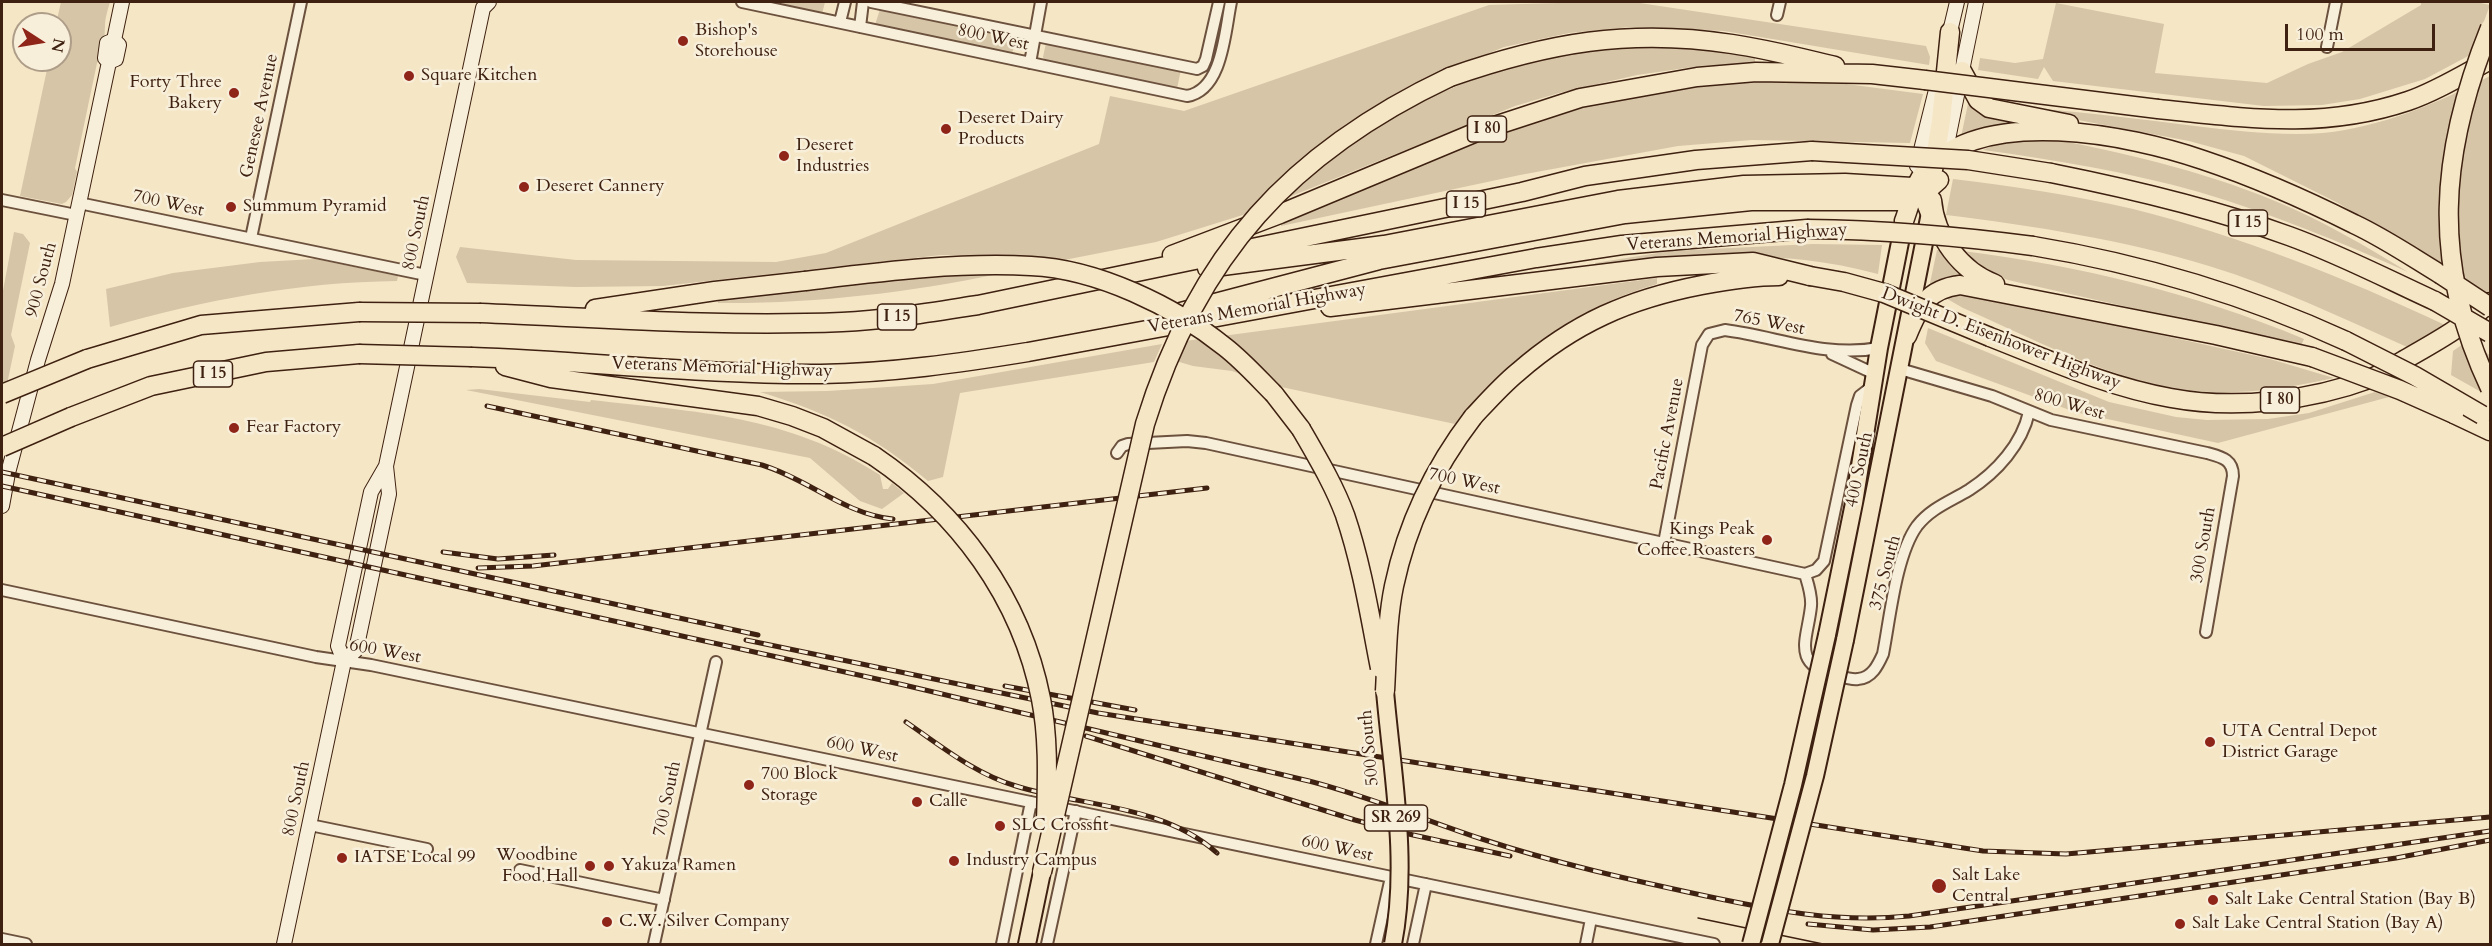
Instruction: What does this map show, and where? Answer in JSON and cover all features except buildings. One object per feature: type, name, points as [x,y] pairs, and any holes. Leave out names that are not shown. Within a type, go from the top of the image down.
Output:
[{"type":"highway","points":[[2490,28],[2460,118],[2450,172],[2448,208],[2449,235],[2460,306],[2469,339],[2490,388]]},
{"type":"highway","points":[[1950,32],[1941,121],[1926,188],[1938,224],[1948,246],[1958,260],[1975,274],[2004,287],[2066,305]]},
{"type":"highway","points":[[1042,872],[1145,424],[1169,353],[1204,287],[1235,242],[1289,182],[1323,153],[1357,129],[1400,102],[1450,77],[1525,53],[1572,42],[1647,37],[1734,44],[1872,74]]},
{"type":"highway","name":"I 80","points":[[1123,273],[1280,214],[1479,131],[1580,98],[1686,79],[1756,72],[1872,74],[2158,109],[2302,121],[2386,108],[2410,100],[2490,60]]},
{"type":"highway","points":[[1962,72],[1978,100],[1989,108],[2017,115],[2066,122],[2093,134]]},
{"type":"highway","points":[[1904,221],[1926,188],[1964,145],[2005,134],[2049,132],[2093,134],[2162,148],[2203,160],[2279,190],[2356,224],[2490,307]]},
{"type":"highway","name":"I 15","points":[[2,394],[87,359],[201,326],[359,312],[481,313],[721,323],[844,322],[918,315],[978,305],[1123,273],[1522,192],[1585,176],[1696,159],[1812,151],[1968,160],[2051,173],[2169,199],[2288,236],[2329,252],[2435,301],[2490,333]]},
{"type":"highway","points":[[1059,287],[1384,245],[1618,200],[1697,190],[1776,183],[1845,183],[1926,188]]},
{"type":"highway","points":[[1028,352],[1379,260],[1625,214],[1751,201],[1926,188]]},
{"type":"highway","name":"Veterans Memorial Highway","points":[[2,447],[151,386],[266,362],[359,354],[472,357],[694,370],[822,374],[881,371],[954,364],[1028,352],[1536,258],[1622,245],[1807,229],[1946,235],[2097,256],[2160,272],[2271,309],[2346,341],[2415,376],[2488,422]]},
{"type":"highway","name":"I 80","points":[[1163,327],[1657,267],[1753,262],[1810,276]]},
{"type":"highway","points":[[554,316],[715,291],[936,265],[1033,266],[1081,274],[1129,291],[1170,310],[1226,347],[1274,394],[1301,429],[1333,487],[1344,514],[1359,564],[1385,691]]},
{"type":"highway","points":[[1385,691],[1394,588],[1405,544],[1420,503],[1458,437],[1473,417],[1516,372],[1552,344],[1602,314],[1660,293],[1752,276],[1810,276]]},
{"type":"highway","name":"Dwight D. Eisenhower Highway","points":[[1810,276],[1884,293],[1990,338],[2123,387],[2172,399],[2218,403],[2273,401],[2325,392],[2374,377],[2448,334],[2490,302]]},
{"type":"highway","points":[[1907,336],[1923,303],[1934,292],[1949,286],[1971,286],[2312,357],[2454,414],[2488,422]]},
{"type":"highway","points":[[472,357],[551,378],[758,406],[823,428],[874,456],[915,487],[976,553],[1008,601],[1021,630],[1041,699],[1047,751],[1042,872]]},
{"type":"main road","name":"400 South","points":[[1770,945],[1815,776],[1845,640],[1907,336],[1926,188]]},
{"type":"main road","name":"400 South","points":[[1751,945],[1798,765],[1827,635],[1854,503],[1879,348],[1904,221]]},
{"type":"main road","name":"500 South","points":[[1385,691],[1397,825],[1399,886],[1393,945]]},
{"type":"main road","points":[[1027,945],[1042,872]]},
{"type":"street","name":"900 South","points":[[2,506],[8,473],[38,360],[62,284],[109,62],[116,59],[119,45],[114,40],[122,2]]},
{"type":"street","name":"Genesee Avenue","points":[[251,238],[301,2]]},
{"type":"street","name":"800 West","points":[[742,2],[1187,96],[1206,88],[1213,77],[1231,2]]},
{"type":"street","points":[[840,22],[845,2]]},
{"type":"street","points":[[860,27],[863,2]]},
{"type":"street","name":"800 West","points":[[871,2],[1197,69],[1203,66],[1206,59],[1219,2]]},
{"type":"street","points":[[1030,63],[1041,2]]},
{"type":"street","points":[[1777,15],[1780,2]]},
{"type":"street","name":"400 South","points":[[1926,188],[1950,32],[1957,2]]},
{"type":"street","name":"400 South","points":[[1926,188],[1962,72],[1976,2]]},
{"type":"street","points":[[2327,47],[2336,2]]},
{"type":"street","name":"800 South","points":[[284,945],[345,661],[338,646],[357,556],[371,492],[386,466],[484,4]]},
{"type":"street","name":"700 West","points":[[2,200],[78,209],[251,238],[426,275]]},
{"type":"street","name":"765 West","points":[[1709,334],[1717,331],[1733,331],[1823,351],[1854,352],[1879,348]]},
{"type":"street","name":"Pacific Avenue","points":[[1664,543],[1695,390],[1699,358],[1704,340],[1709,334]]},
{"type":"street","name":"765 West","points":[[1823,351],[1874,380]]},
{"type":"street","name":"800 West","points":[[1900,369],[1992,396],[2029,412],[2085,429],[2220,457],[2231,464]]},
{"type":"street","name":"400 South","points":[[1805,574],[1816,570],[1824,561],[1857,405],[1860,396],[1874,380]]},
{"type":"street","name":"375 South","points":[[1805,574],[1811,605],[1804,650],[1808,659],[1814,668],[1829,674],[1857,680],[1870,674],[1883,654],[1902,559],[1912,535],[1922,520],[1934,510],[1969,490],[1994,470],[2006,457],[2025,427],[2029,412]]},
{"type":"street","name":"700 West","points":[[1117,453],[1120,448],[1128,444],[1187,441],[1206,443],[1805,574]]},
{"type":"street","name":"300 South","points":[[2206,632],[2233,476],[2231,464]]},
{"type":"street","name":"600 West","points":[[2,590],[345,661],[370,664],[1714,945]]},
{"type":"street","name":"700 South","points":[[654,945],[716,662]]},
{"type":"street","points":[[1002,945],[1031,802]]},
{"type":"street","points":[[1047,945],[1076,812]]},
{"type":"street","points":[[310,825],[427,849]]},
{"type":"street","points":[[520,870],[664,900]]},
{"type":"street","points":[[1376,945],[1391,877]]},
{"type":"street","points":[[1413,945],[1425,884]]},
{"type":"street","points":[[1587,945],[1591,919]]},
{"type":"street","points":[[2,939],[26,945]]},
{"type":"shaded area","points":[[61,2],[110,2],[103,50],[97,63],[75,168],[77,172],[72,195],[62,204],[20,196],[46,72],[72,72],[72,12],[59,12]]},
{"type":"shaded area","points":[[763,2],[825,2],[822,14]]},
{"type":"shaded area","points":[[1633,2],[1926,46],[1930,57],[1929,65],[1724,31],[1630,27],[1569,33],[1504,47],[1411,85],[1346,124],[1312,150],[1246,214],[1156,242],[1054,262],[1008,256],[941,255],[663,286],[576,287],[467,283],[456,257],[460,247],[576,260],[776,262],[826,253],[1099,144],[1110,96],[1184,111],[1489,5]]},
{"type":"shaded area","points":[[2421,2],[2476,2],[2490,5],[2472,54],[2425,79],[2360,99],[2322,105],[2264,106],[2053,81],[2044,67],[2038,79],[1978,70],[1980,58],[2015,63],[2043,59],[2056,3],[2164,24],[2155,73],[2267,83],[2308,64],[2342,52],[2421,5]]},
{"type":"shaded area","points":[[881,6],[1017,35],[1012,54],[875,25]]},
{"type":"shaded area","points":[[1046,43],[1181,69],[1177,89],[1045,61],[1043,57]]},
{"type":"shaded area","points":[[1669,47],[1755,55],[1755,63],[1700,66],[1637,75],[1559,93],[1515,106],[1289,197],[1330,161],[1373,130],[1418,104],[1464,83],[1512,67],[1562,56],[1614,49]]},
{"type":"shaded area","points":[[2490,76],[2490,289],[2485,295],[2338,203],[2244,156],[2189,141],[2004,106],[2243,131],[2323,133],[2367,125],[2409,112]]},
{"type":"shaded area","points":[[1765,80],[1846,84],[1923,94],[1910,143],[1752,140],[1678,146],[1520,175],[1281,226],[1280,219],[1505,130],[1560,112],[1683,85]]},
{"type":"shaded area","points":[[1969,99],[2030,122],[1961,137]]},
{"type":"shaded area","points":[[2042,137],[2160,163],[2247,190],[2326,225],[2408,272],[2305,229],[2199,192],[2092,167],[1983,150],[1991,146]]},
{"type":"shaded area","points":[[1953,179],[2066,195],[2173,220],[2253,245],[2331,275],[2445,325],[2407,347],[2285,293],[2209,266],[2079,235],[1946,215]]},
{"type":"shaded area","points":[[14,232],[23,234],[30,243],[11,335],[15,346],[2,408],[2,296]]},
{"type":"shaded area","points":[[1813,244],[1882,245],[1878,274],[1843,266],[1773,257],[1703,257],[1596,266],[1595,263],[1671,251]]},
{"type":"shaded area","points":[[1937,250],[1947,251],[1976,279],[1929,288]]},
{"type":"shaded area","points":[[1963,251],[2094,273],[2136,283],[2221,308],[2304,339],[2301,346],[2008,280],[1988,272]]},
{"type":"shaded area","points":[[315,259],[398,276],[397,281],[324,285],[252,294],[110,327],[106,289],[173,273],[260,262]]},
{"type":"shaded area","points":[[962,274],[998,274],[929,287],[859,296],[753,303],[718,303],[717,298]]},
{"type":"shaded area","points":[[1657,278],[1657,284],[1597,307],[1570,321],[1545,338],[1498,376],[1455,424],[1272,385],[1232,371],[1193,366],[1176,361],[1185,341]]},
{"type":"shaded area","points":[[1950,294],[1974,294],[2270,359],[2334,378],[2285,387],[2235,392],[2199,391],[2164,386],[2095,366],[2061,352],[1963,308],[1944,297]]},
{"type":"shaded area","points":[[1928,328],[2109,402],[2176,417],[2207,420],[2268,419],[2309,413],[2375,392],[2389,397],[2218,443],[2075,412],[1936,361],[1925,343]]},
{"type":"shaded area","points":[[2466,342],[2490,355],[2490,397],[2451,375],[2453,351]]},
{"type":"shaded area","points":[[1162,344],[1154,362],[960,393],[943,477],[928,481],[888,450],[849,427],[829,417],[760,392],[828,391],[933,384]]},
{"type":"shaded area","points":[[479,389],[590,402],[591,400],[668,408],[705,413],[776,428],[845,455],[880,475],[883,489],[888,489],[892,483],[904,493],[882,509],[860,501],[810,458],[466,390]]},
{"type":"tram line","points":[[1698,918],[1823,944]]},
{"type":"railway","points":[[487,406],[762,465],[858,510],[893,519]]},
{"type":"railway","points":[[2,472],[758,635]]},
{"type":"railway","points":[[2,486],[904,685],[1309,781],[1510,848],[1565,863],[1706,896],[1807,914],[1856,918],[1909,916],[2490,831]]},
{"type":"railway","points":[[478,568],[533,566],[1207,488]]},
{"type":"railway","points":[[443,552],[498,559],[554,555]]},
{"type":"railway","points":[[746,640],[1098,713],[1983,851],[2066,854],[2490,817]]},
{"type":"railway","points":[[1005,686],[1135,710]]},
{"type":"railway","points":[[906,722],[959,758],[1001,781],[1042,793],[1147,816],[1195,837],[1217,853]]},
{"type":"railway","points":[[1086,736],[1355,820],[1510,856]]},
{"type":"railway","points":[[1808,924],[1873,930],[1930,927],[2396,858],[2490,840]]},
{"type":"place","name":"Bishop's Storehouse","points":[[683,41]]},
{"type":"place","name":"Square Kitchen","points":[[409,76]]},
{"type":"place","name":"Forty Three Bakery","points":[[234,93]]},
{"type":"place","name":"Deseret Dairy Products","points":[[946,129]]},
{"type":"place","name":"Deseret Industries","points":[[784,156]]},
{"type":"place","name":"Deseret Cannery","points":[[524,187]]},
{"type":"place","name":"Summum Pyramid","points":[[231,207]]},
{"type":"place","name":"Fear Factory","points":[[234,428]]},
{"type":"place","name":"Kings Peak Coffee Roasters","points":[[1767,540]]},
{"type":"place","name":"UTA Central Depot District Garage","points":[[2210,742]]},
{"type":"place","name":"700 Block Storage","points":[[749,785]]},
{"type":"place","name":"Calle","points":[[917,802]]},
{"type":"place","name":"SLC Crossfit","points":[[1000,826]]},
{"type":"place","name":"IATSE Local 99","points":[[342,858]]},
{"type":"place","name":"Industry Campus","points":[[954,861]]},
{"type":"place","name":"Woodbine Food Hall","points":[[590,866]]},
{"type":"place","name":"Yakuza Ramen","points":[[609,866]]},
{"type":"place","name":"Salt Lake Central","points":[[1939,886]]},
{"type":"place","name":"Salt Lake Central Station (Bay B)","points":[[2213,900]]},
{"type":"place","name":"C.W. Silver Company","points":[[607,922]]},
{"type":"place","name":"Salt Lake Central Station (Bay A)","points":[[2180,924]]}]
